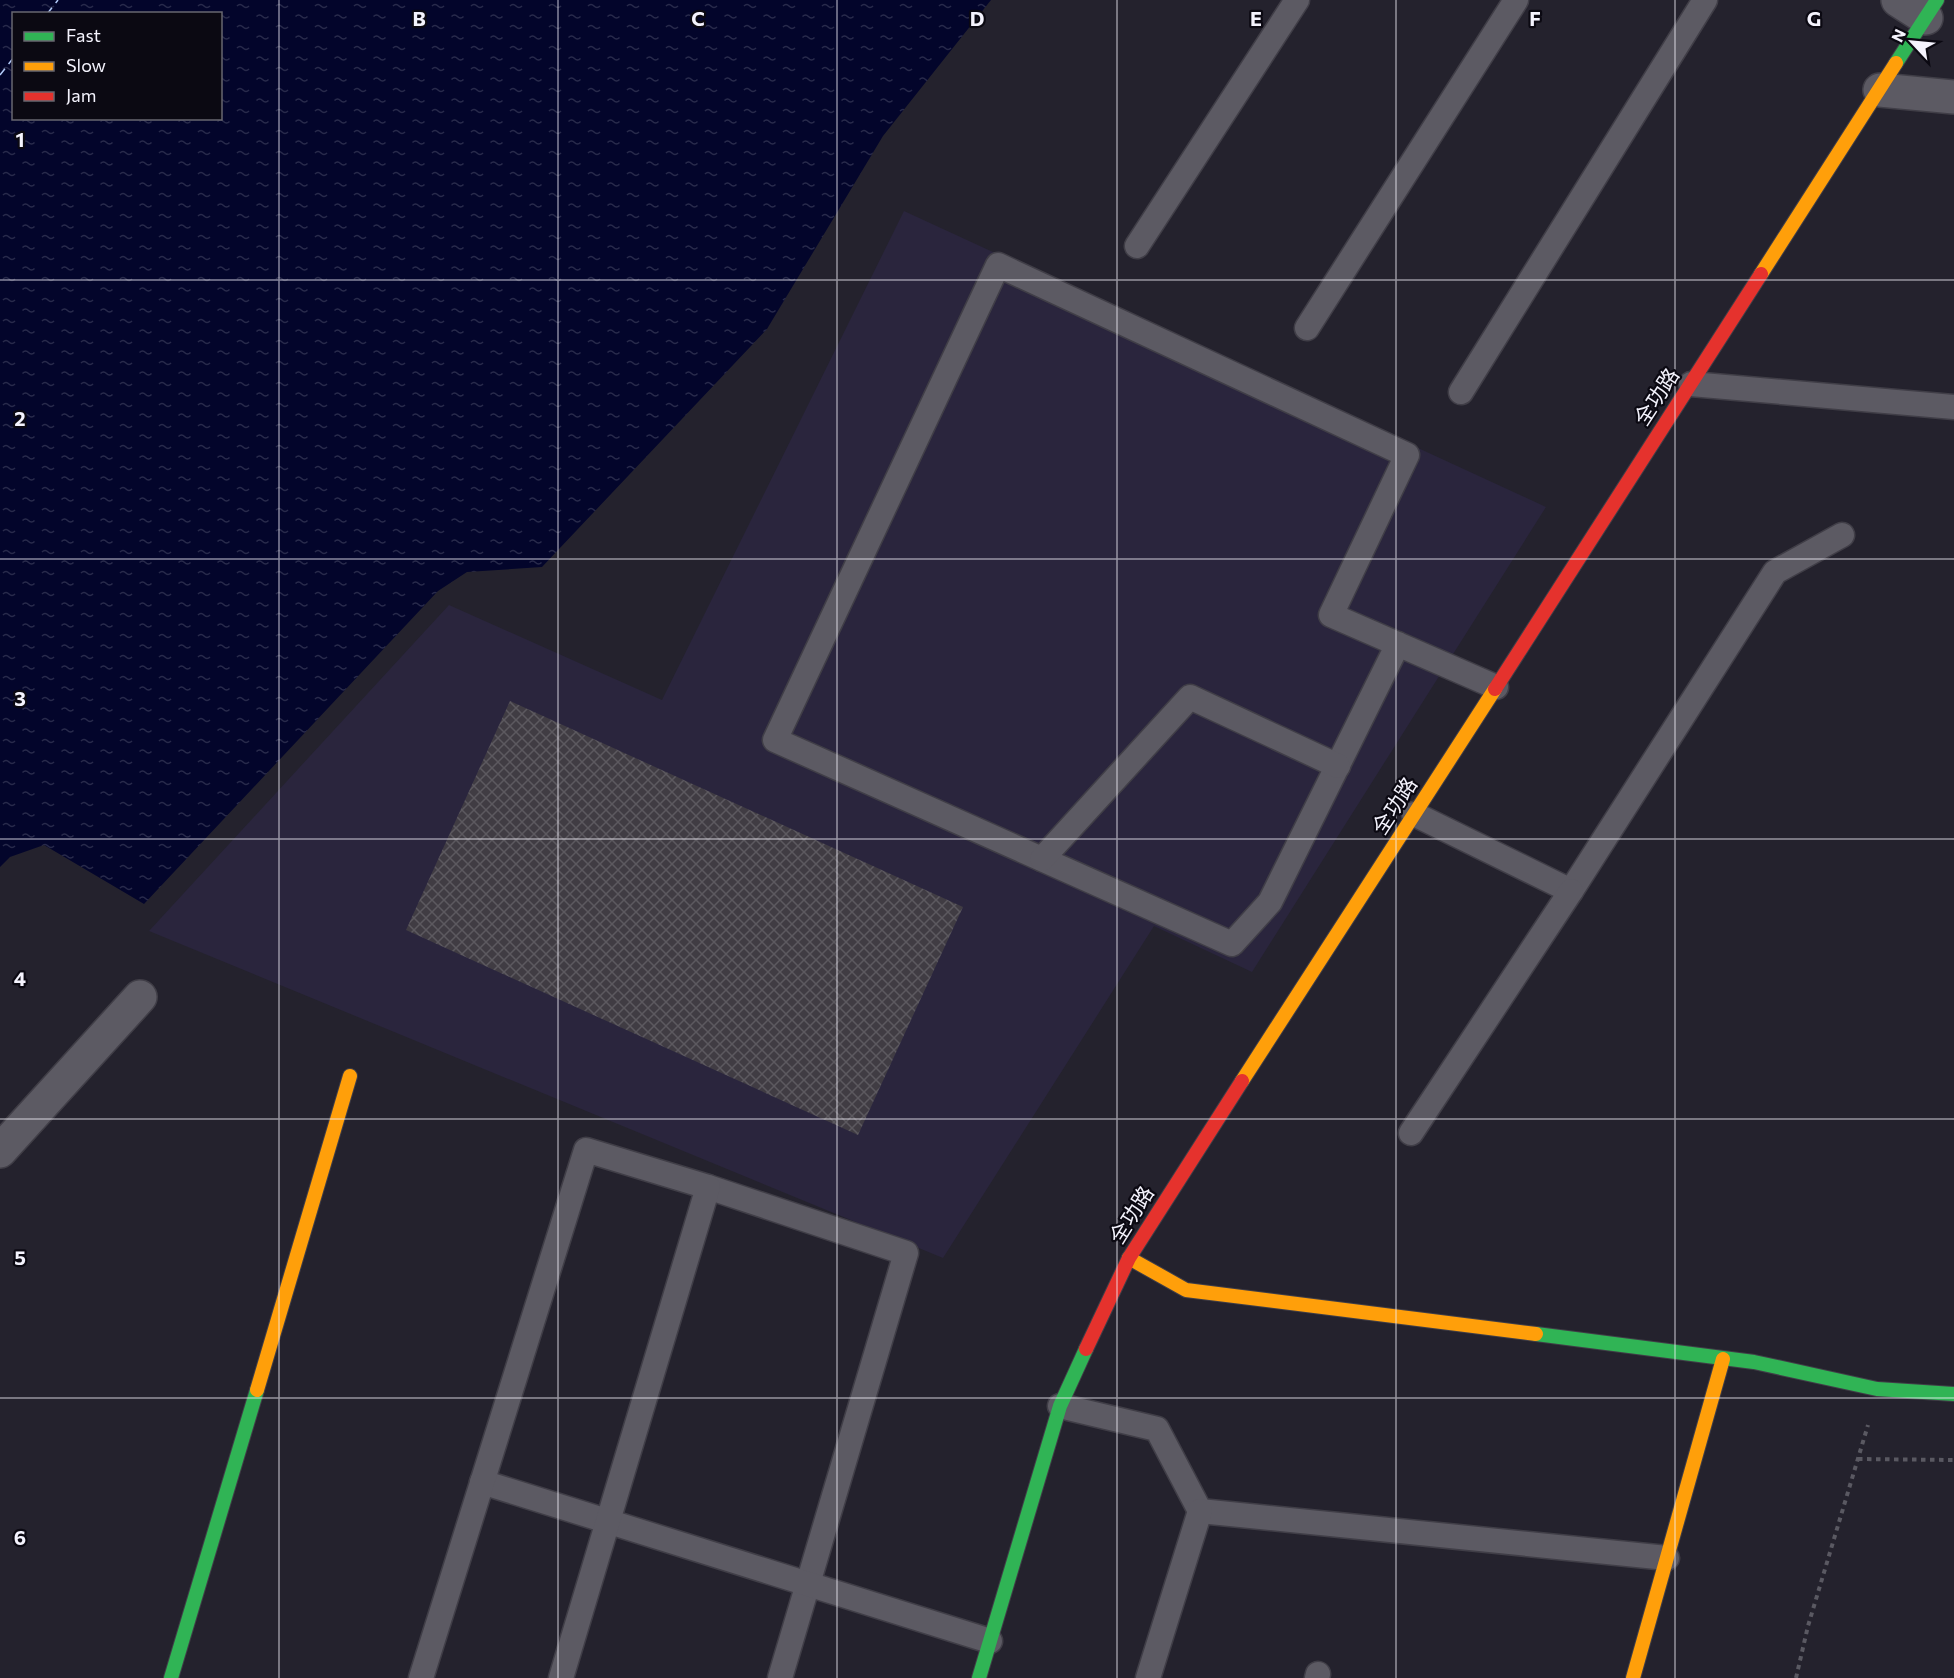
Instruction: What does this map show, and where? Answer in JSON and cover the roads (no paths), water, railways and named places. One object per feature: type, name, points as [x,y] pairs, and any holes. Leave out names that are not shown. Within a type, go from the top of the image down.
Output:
[{"type":"street","points":[[1898,0],[1931,9]]},
{"type":"street","name":"全功路","points":[[979,1678],[1060,1406],[1129,1258],[1931,9]]},
{"type":"street","points":[[1880,90],[1954,97]]},
{"type":"street","points":[[0,1151],[140,998]]},
{"type":"street","points":[[171,1678],[350,1076]]},
{"type":"street","points":[[1129,1258],[1186,1290],[1754,1362],[1877,1389],[1954,1394]]},
{"type":"street","points":[[1633,1678],[1723,1359]]},
{"type":"lane","points":[[1137,246],[1297,0]]},
{"type":"lane","points":[[1307,328],[1516,0]]},
{"type":"lane","points":[[1461,392],[1705,0]]},
{"type":"lane","points":[[1398,645],[1270,902],[1232,944],[775,740],[998,265],[1407,455],[1331,615],[1496,687]]},
{"type":"lane","points":[[1691,384],[1954,407]]},
{"type":"lane","points":[[1411,1133],[1571,891],[1774,572],[1842,536]]},
{"type":"lane","points":[[1042,859],[1190,697],[1338,766]]},
{"type":"lane","points":[[1414,814],[1571,891]]},
{"type":"lane","points":[[421,1678],[586,1150],[708,1187],[906,1253],[780,1678]]},
{"type":"lane","points":[[561,1678],[708,1187]]},
{"type":"lane","points":[[1060,1406],[1157,1429],[1200,1511],[1148,1678]]},
{"type":"lane","points":[[482,1482],[990,1641]]},
{"type":"lane","points":[[1200,1511],[1667,1558]]},
{"type":"water","points":[[0,0],[991,0],[883,136],[767,329],[542,567],[467,572],[438,591],[144,904],[44,845],[10,857],[0,867]]}]
